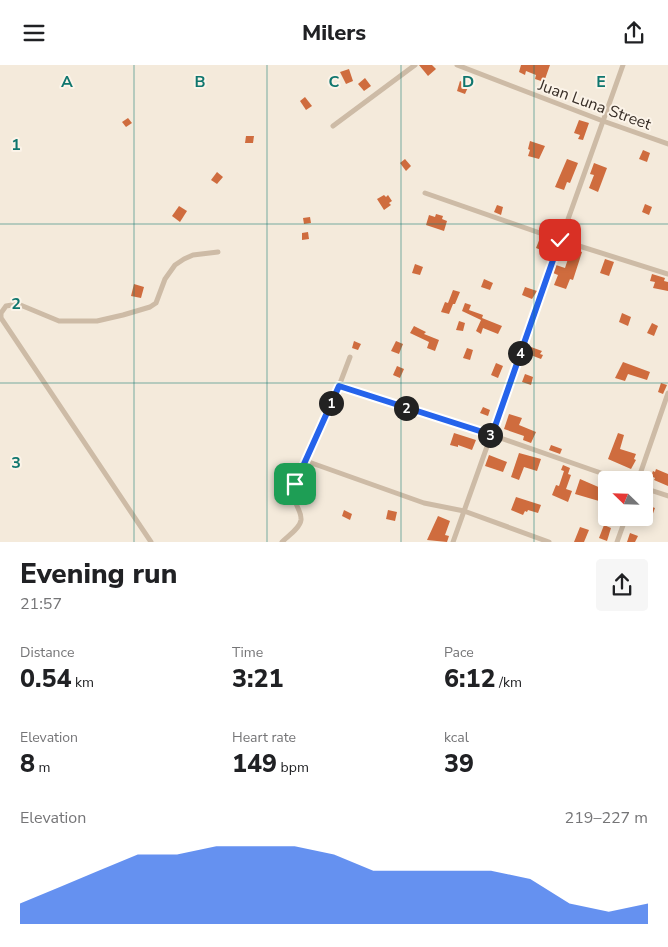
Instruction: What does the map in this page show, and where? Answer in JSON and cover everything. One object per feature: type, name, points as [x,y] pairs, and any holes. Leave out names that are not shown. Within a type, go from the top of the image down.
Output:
[{"type":"street","points":[[333,126],[416,65]]},
{"type":"street","name":"Juan Luna Street","points":[[457,65],[603,121],[668,143]]},
{"type":"street","points":[[453,542],[623,65]]},
{"type":"street","points":[[425,193],[560,240],[668,274]]},
{"type":"street","points":[[151,542],[1,318],[1,313],[6,307],[18,304],[59,321],[97,321],[123,315],[150,307],[156,303],[165,279],[175,265],[193,255],[218,252]]},
{"type":"street","points":[[282,542],[300,523],[301,518],[293,499],[293,492],[350,357]]},
{"type":"street","points":[[339,386],[492,435],[598,472]]},
{"type":"street","points":[[641,471],[668,393]]},
{"type":"street","points":[[306,461],[424,503],[464,511],[549,542]]},
{"type":"street","points":[[653,491],[668,496]]},
{"type":"street","points":[[617,542],[623,526]]},
{"type":"building","points":[[419,65],[432,65],[436,69],[428,76]]},
{"type":"building","points":[[521,65],[550,65],[544,82],[535,79],[536,75],[526,71],[525,75],[519,72]]},
{"type":"building","points":[[349,69],[353,81],[346,84],[340,72]]},
{"type":"building","points":[[365,78],[371,86],[364,91],[358,84]]},
{"type":"building","points":[[460,81],[469,85],[465,94],[457,91]]},
{"type":"building","points":[[305,97],[312,106],[306,110],[300,101]]},
{"type":"building","points":[[128,118],[132,123],[126,127],[122,122]]},
{"type":"building","points":[[579,120],[589,123],[583,140],[578,139],[580,135],[574,133]]},
{"type":"building","points":[[246,136],[254,136],[253,143],[245,143]]},
{"type":"building","points":[[530,141],[545,146],[539,159],[528,156]]},
{"type":"building","points":[[643,150],[650,153],[647,162],[639,159]]},
{"type":"building","points":[[405,159],[411,166],[406,171],[400,163]]},
{"type":"building","points":[[567,159],[578,163],[570,183],[567,182],[564,190],[555,187]]},
{"type":"building","points":[[594,163],[607,168],[598,192],[589,188],[594,175],[590,174]]},
{"type":"building","points":[[217,172],[223,177],[217,184],[211,180]]},
{"type":"building","points":[[384,195],[386,197],[388,195],[392,201],[389,203],[391,205],[384,210],[377,199]]},
{"type":"building","points":[[645,204],[652,207],[649,215],[642,212]]},
{"type":"building","points":[[497,205],[503,207],[501,215],[494,212]]},
{"type":"building","points":[[179,206],[187,211],[180,222],[172,216]]},
{"type":"building","points":[[436,214],[443,216],[442,219],[447,221],[444,231],[426,225],[429,215],[435,217]]},
{"type":"building","points":[[310,217],[311,223],[304,224],[303,218]]},
{"type":"building","points":[[308,232],[309,239],[302,240],[302,233]]},
{"type":"building","points":[[540,238],[550,241],[546,252],[536,248]]},
{"type":"building","points":[[575,250],[582,252],[573,280],[570,279],[566,289],[554,285],[558,275],[553,273],[556,265],[565,268],[570,253],[573,254]]},
{"type":"building","points":[[605,259],[614,262],[609,276],[600,273]]},
{"type":"building","points":[[415,264],[423,267],[420,275],[412,273]]},
{"type":"building","points":[[652,274],[665,278],[664,281],[668,282],[668,291],[653,288],[655,282],[650,281]]},
{"type":"building","points":[[484,279],[493,283],[490,290],[481,287]]},
{"type":"building","points":[[134,284],[144,287],[141,298],[131,296]]},
{"type":"building","points":[[525,287],[537,291],[532,299],[522,295]]},
{"type":"building","points":[[453,290],[460,292],[455,304],[453,304],[449,314],[441,312],[445,302],[448,303]]},
{"type":"building","points":[[465,303],[471,305],[469,310],[483,315],[482,318],[502,326],[498,334],[483,328],[481,334],[476,331],[481,320],[462,311]]},
{"type":"building","points":[[622,313],[631,317],[628,326],[619,322]]},
{"type":"building","points":[[459,321],[465,323],[463,331],[456,330]]},
{"type":"building","points":[[652,323],[658,326],[654,336],[647,333]]},
{"type":"building","points":[[414,326],[426,332],[424,334],[439,340],[435,351],[427,348],[429,342],[410,333]]},
{"type":"building","points":[[354,341],[361,344],[358,350],[352,348]]},
{"type":"building","points":[[396,341],[403,344],[399,354],[391,351]]},
{"type":"building","points":[[531,347],[542,351],[540,354],[543,355],[541,359],[528,354]]},
{"type":"building","points":[[467,348],[473,350],[470,360],[463,358]]},
{"type":"building","points":[[623,362],[650,372],[647,380],[628,374],[625,381],[615,378]]},
{"type":"building","points":[[496,363],[503,366],[498,378],[491,375]]},
{"type":"building","points":[[397,366],[404,369],[400,378],[393,375]]},
{"type":"building","points":[[525,374],[533,377],[531,385],[522,382]]},
{"type":"building","points":[[661,383],[667,385],[663,394],[658,392]]},
{"type":"building","points":[[483,407],[490,410],[488,416],[480,413]]},
{"type":"building","points":[[509,414],[522,418],[519,425],[536,432],[531,443],[523,440],[524,436],[504,429]]},
{"type":"building","points":[[454,433],[476,440],[472,450],[458,445],[458,447],[450,445]]},
{"type":"building","points":[[618,433],[624,435],[620,449],[636,454],[634,459],[636,460],[631,469],[608,459]]},
{"type":"building","points":[[551,445],[562,449],[560,454],[549,450]]},
{"type":"building","points":[[519,453],[541,459],[537,471],[524,467],[519,480],[511,477]]},
{"type":"building","points":[[489,455],[507,462],[503,472],[485,466]]},
{"type":"building","points":[[563,465],[570,468],[568,474],[571,475],[566,489],[572,491],[568,502],[552,495],[556,485],[559,486],[564,471],[561,470]]},
{"type":"building","points":[[656,469],[668,474],[668,486],[654,480],[653,471],[655,472]]},
{"type":"building","points":[[580,479],[598,487],[598,501],[575,494]]},
{"type":"building","points":[[516,497],[541,505],[538,513],[528,510],[523,515],[511,510]]},
{"type":"building","points":[[344,510],[352,514],[350,520],[342,516]]},
{"type":"building","points":[[388,510],[397,512],[395,521],[386,519]]},
{"type":"building","points":[[438,516],[450,521],[445,535],[449,536],[447,542],[427,540]]},
{"type":"building","points":[[604,526],[611,528],[607,541],[599,538]]},
{"type":"building","points":[[580,527],[589,530],[584,542],[574,542]]},
{"type":"building","points":[[630,533],[638,536],[635,542],[627,542]]},
{"type":"route","points":[[295,484],[339,386],[492,435],[560,240]]}]
